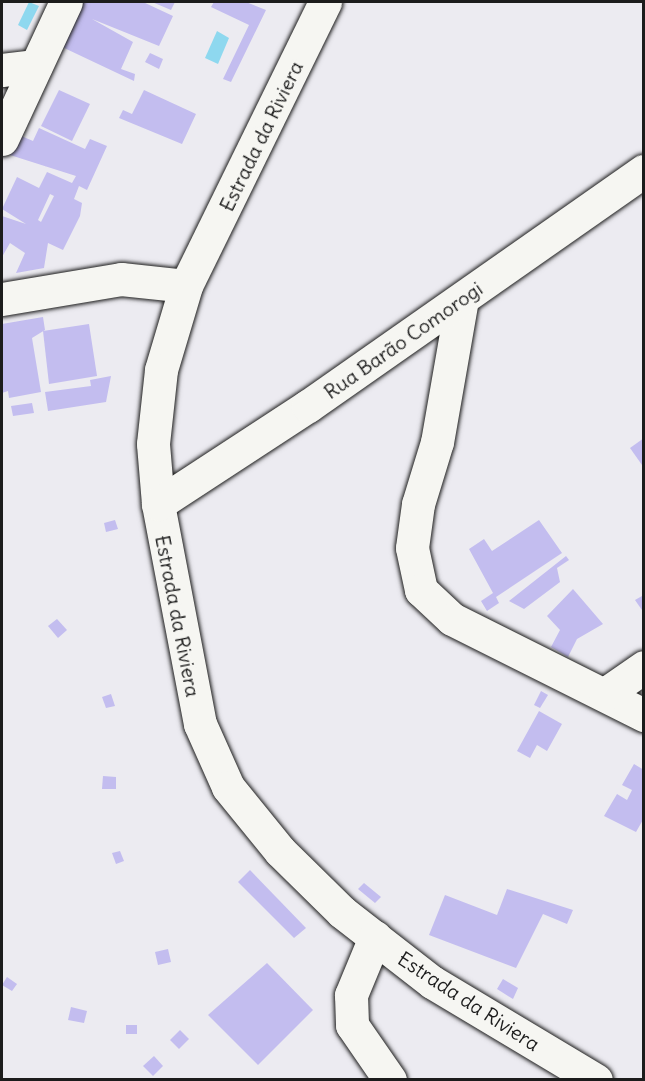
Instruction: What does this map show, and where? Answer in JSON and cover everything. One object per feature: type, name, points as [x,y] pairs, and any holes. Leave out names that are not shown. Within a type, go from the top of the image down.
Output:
[{"type":"street","points":[[2,139],[66,2]]},
{"type":"street","name":"Estrada da Riviera","points":[[325,2],[186,286],[161,370],[153,444],[158,504],[200,724],[228,787],[280,850],[375,937],[432,982],[596,1080]]},
{"type":"street","points":[[2,70],[36,66]]},
{"type":"street","name":"Rua Barão Comorogi","points":[[158,504],[462,299],[644,171]]},
{"type":"street","points":[[2,299],[121,279],[186,286]]},
{"type":"street","points":[[462,299],[437,442],[418,504],[412,548],[421,590],[452,620],[644,715]]},
{"type":"street","points":[[605,694],[644,666]]},
{"type":"street","points":[[375,937],[351,995],[351,1025],[390,1080]]},
{"type":"water","points":[[29,2],[39,6],[27,30],[18,25]]},
{"type":"water","points":[[217,31],[229,38],[218,64],[205,58]]},
{"type":"building","points":[[82,2],[143,2],[173,16],[159,46],[92,19],[133,42],[121,69],[135,74],[134,81],[60,46]]},
{"type":"building","points":[[152,2],[175,2],[171,10]]},
{"type":"building","points":[[214,2],[246,2],[266,10],[231,82],[223,79],[249,25],[211,7]]},
{"type":"building","points":[[150,53],[163,59],[159,69],[145,62]]},
{"type":"building","points":[[59,90],[90,104],[72,141],[41,126]]},
{"type":"building","points":[[144,90],[196,114],[182,144],[119,118],[123,110],[132,114]]},
{"type":"building","points":[[39,128],[85,149],[90,139],[107,146],[87,190],[79,186],[74,199],[82,203],[80,216],[63,250],[48,243],[44,268],[16,273],[25,253],[10,243],[2,257],[2,216],[26,224],[2,209],[17,177],[39,188],[47,172],[72,183],[76,176],[10,155],[19,135],[33,141]],"holes":[[[50,194],[54,196],[41,222],[38,220]]]},
{"type":"building","points":[[43,317],[45,330],[32,338],[41,392],[9,398],[8,391],[2,393],[2,324]]},
{"type":"building","points":[[89,324],[97,376],[49,384],[43,331]]},
{"type":"building","points":[[111,376],[106,402],[48,411],[45,392],[91,386],[90,380]]},
{"type":"building","points":[[32,403],[34,413],[13,416],[11,406]]},
{"type":"building","points":[[644,438],[644,464],[642,465],[630,448]]},
{"type":"building","points":[[115,520],[118,529],[106,532],[104,523]]},
{"type":"building","points":[[539,520],[562,553],[496,597],[499,603],[487,611],[481,601],[493,593],[469,549],[484,539],[492,551]]},
{"type":"building","points":[[566,556],[569,560],[557,568],[560,582],[524,609],[509,601]]},
{"type":"building","points":[[573,589],[603,624],[577,639],[568,657],[551,647],[560,630],[547,616]]},
{"type":"building","points":[[644,597],[644,613],[635,600]]},
{"type":"building","points":[[57,619],[67,630],[58,638],[48,626]]},
{"type":"building","points":[[541,691],[548,695],[540,708],[534,705]]},
{"type":"building","points":[[111,694],[115,706],[106,708],[102,697]]},
{"type":"building","points":[[539,711],[562,724],[547,751],[537,745],[530,758],[517,751]]},
{"type":"building","points":[[634,764],[644,770],[644,818],[636,832],[604,816],[617,794],[627,800],[632,790],[622,785]]},
{"type":"building","points":[[103,776],[116,777],[116,789],[102,789]]},
{"type":"building","points":[[120,851],[124,861],[116,864],[112,853]]},
{"type":"building","points":[[250,870],[306,928],[294,938],[238,882]]},
{"type":"building","points":[[364,883],[381,897],[375,903],[358,889]]},
{"type":"building","points":[[507,889],[573,910],[567,924],[543,914],[516,968],[429,935],[445,895],[497,915]]},
{"type":"building","points":[[168,949],[171,962],[158,965],[155,952]]},
{"type":"building","points":[[267,963],[313,1010],[258,1065],[208,1015]]},
{"type":"building","points":[[7,977],[17,984],[12,991],[2,985]]},
{"type":"building","points":[[503,979],[518,988],[513,999],[497,989]]},
{"type":"building","points":[[71,1007],[87,1011],[84,1023],[68,1020]]},
{"type":"building","points":[[126,1025],[137,1025],[137,1034],[126,1034]]},
{"type":"building","points":[[180,1030],[189,1039],[179,1049],[170,1040]]},
{"type":"building","points":[[154,1056],[163,1066],[153,1076],[143,1066]]}]
